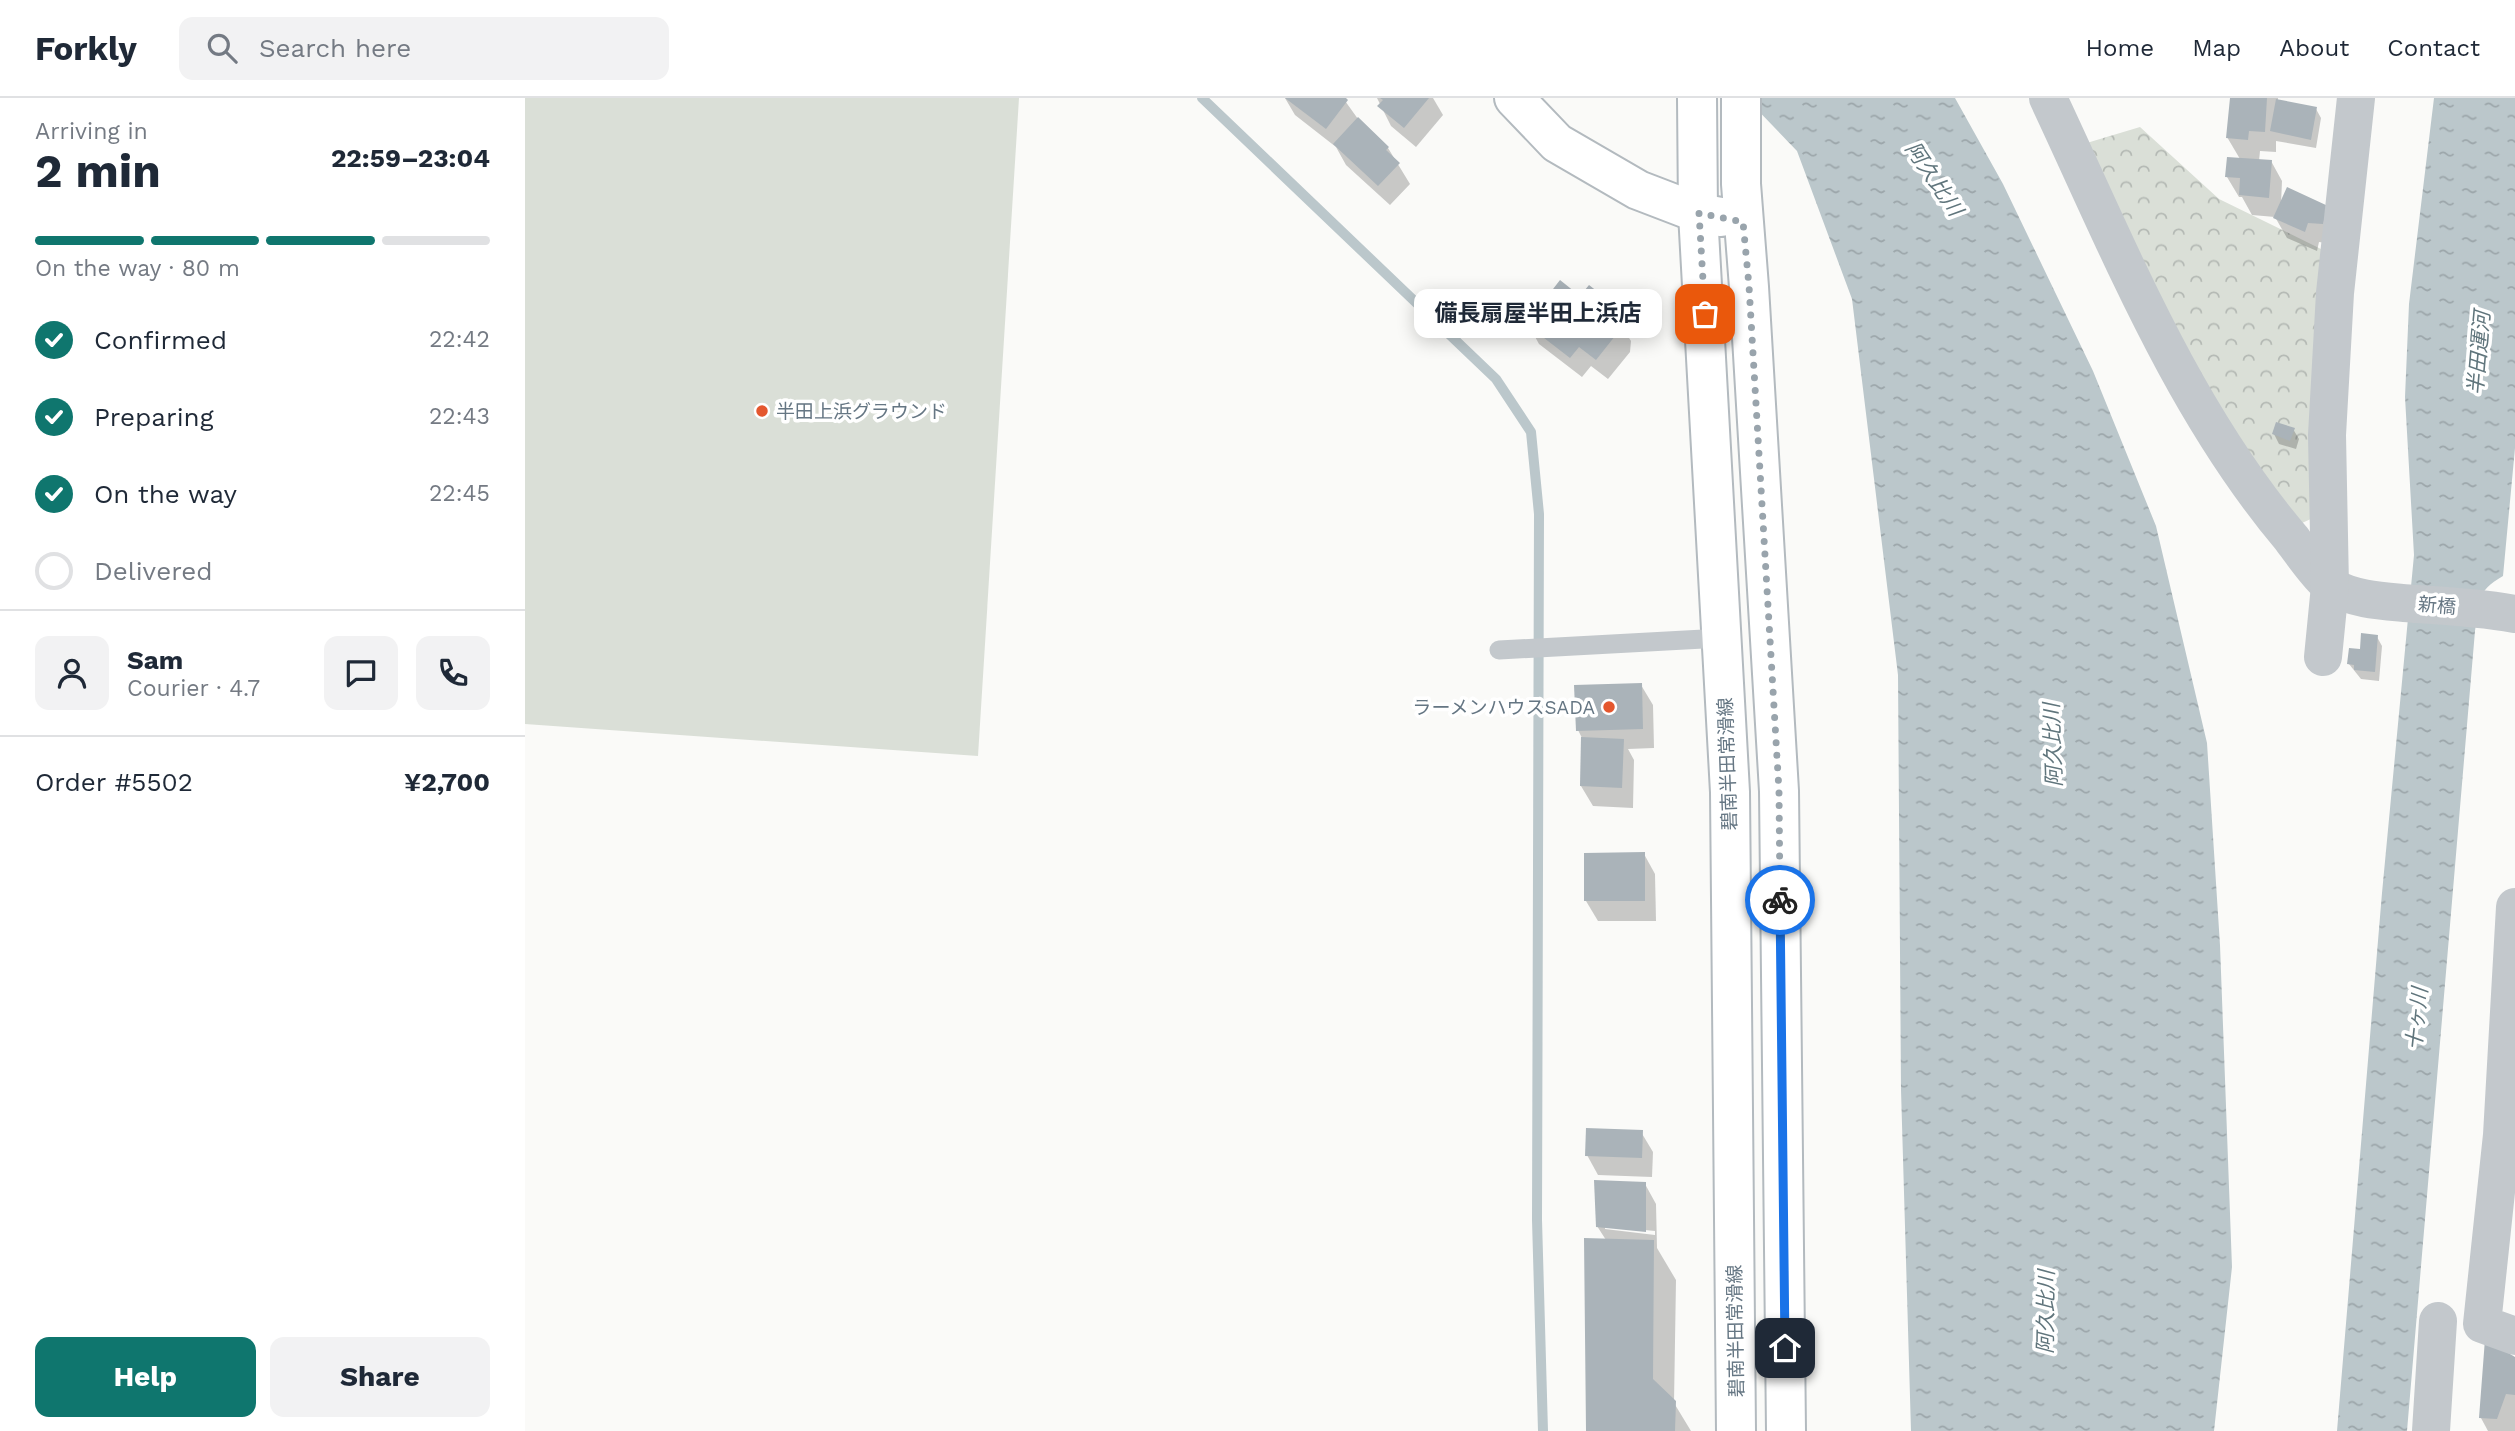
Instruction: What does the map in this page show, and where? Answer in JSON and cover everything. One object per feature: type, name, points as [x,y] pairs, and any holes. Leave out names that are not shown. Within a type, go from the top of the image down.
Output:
[{"type":"main road","points":[[1514,98],[1557,143],[1638,190],[1699,213],[1743,222]]},
{"type":"main road","name":"碧南半田常滑線","points":[[1697,98],[1699,213],[1730,792],[1736,1431]]},
{"type":"main road","points":[[1741,98],[1743,222],[1779,791],[1786,1431]]},
{"type":"street","points":[[2048,98],[2157,331],[2225,450],[2278,523],[2330,586]]},
{"type":"street","points":[[2323,657],[2330,586],[2327,435],[2335,293],[2356,98]]},
{"type":"street","name":"新橋","points":[[2330,586],[2380,601],[2505,612]]},
{"type":"street","points":[[2515,907],[2502,1135],[2482,1324],[2515,1336]]},
{"type":"street","points":[[2431,1431],[2438,1321]]},
{"type":"lane","points":[[1499,650],[1722,638]]},
{"type":"green space","name":"半田上浜グラウンド","points":[[525,98],[1019,98],[978,756],[525,724]]},
{"type":"green space","points":[[2140,127],[2219,199],[2325,251],[2313,518],[2302,523],[2239,446],[2080,145]]},
{"type":"water","name":"阿久比川","points":[[1746,98],[1955,98],[2003,184],[2093,371],[2156,526],[2207,743],[2220,945],[2232,1267],[2214,1431],[1911,1431],[1901,1090],[1898,675],[1852,299],[1797,151]]},
{"type":"water","points":[[2434,98],[2515,98],[2515,448],[2503,576],[2483,593],[2475,631],[2407,1431],[2337,1431],[2382,893],[2414,555],[2405,397],[2409,304]]},
{"type":"building","points":[[1285,98],[1346,98],[1348,100],[1326,129]]},
{"type":"building","points":[[1380,98],[1429,98],[1404,128],[1377,106],[1383,100]]},
{"type":"building","points":[[2230,98],[2267,98],[2265,132],[2249,131],[2248,140],[2226,138]]},
{"type":"building","points":[[2276,99],[2317,107],[2311,140],[2270,131]]},
{"type":"building","points":[[1358,117],[1389,147],[1386,150],[1400,163],[1378,186],[1333,144]]},
{"type":"building","points":[[2227,157],[2272,160],[2269,198],[2239,195],[2240,178],[2225,177]]},
{"type":"building","points":[[2287,187],[2328,206],[2323,224],[2308,223],[2305,232],[2273,218]]},
{"type":"building","points":[[1560,280],[1580,296],[1589,285],[1616,306],[1616,315],[1620,319],[1619,331],[1596,360],[1579,347],[1570,358],[1526,324]]},
{"type":"building","points":[[2276,422],[2295,428],[2290,441],[2272,434]]},
{"type":"building","points":[[2361,633],[2378,635],[2375,672],[2354,670],[2354,665],[2347,664],[2349,648],[2360,649]]},
{"type":"building","name":"ラーメンハウスSADA","points":[[1642,683],[1643,729],[1576,731],[1574,685]]},
{"type":"building","points":[[1581,737],[1624,739],[1622,788],[1580,786]]},
{"type":"building","points":[[1645,852],[1645,901],[1584,901],[1584,853]]},
{"type":"building","points":[[1586,1128],[1643,1130],[1642,1158],[1585,1156]]},
{"type":"building","points":[[1594,1180],[1646,1182],[1646,1232],[1596,1227]]},
{"type":"building","points":[[1584,1238],[1654,1240],[1653,1379],[1676,1401],[1675,1431],[1586,1431]]},
{"type":"building","points":[[2485,1339],[2515,1357],[2515,1395],[2506,1394],[2497,1419],[2479,1418]]},
{"type":"waterway","points":[[1202,98],[1496,379],[1531,432],[1539,514],[1537,1220],[1543,1431]]},
{"type":"way so far","points":[[1705,314],[1699,213],[1743,222],[1779,791],[1780,900]]},
{"type":"place","name":"備長扇屋半田上浜店","points":[[1705,314]]},
{"type":"place","name":"半田上浜グラウンド","points":[[762,411]]},
{"type":"place","name":"ラーメンハウスSADA","points":[[1609,707]]},
{"type":"route","points":[[1780,900],[1785,1348]]},
{"type":"water label","name":"半田運河","points":[[2479,353]]},
{"type":"water label","name":"十ヶ川","points":[[2417,1019]]}]
